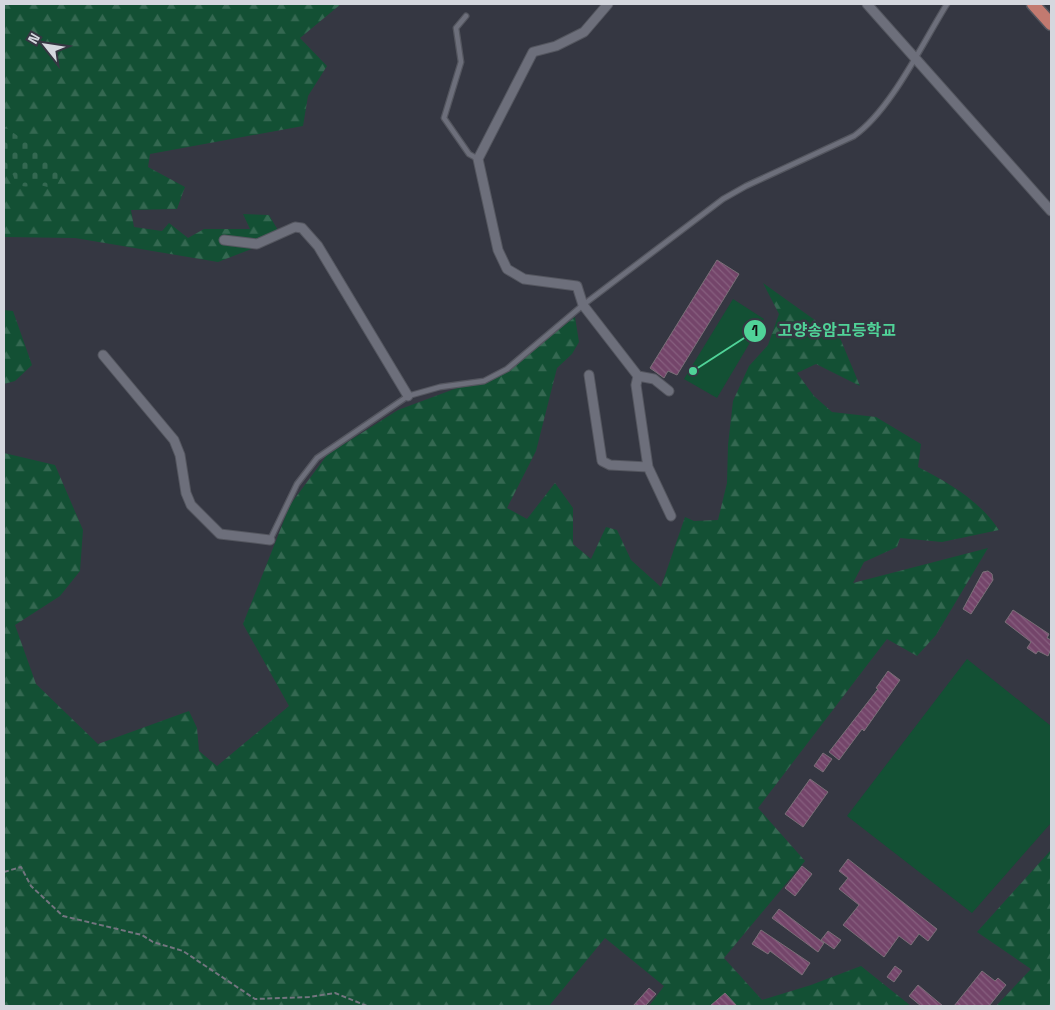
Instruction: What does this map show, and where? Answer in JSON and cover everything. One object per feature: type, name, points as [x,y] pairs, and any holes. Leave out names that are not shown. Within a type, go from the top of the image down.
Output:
[{"type":"main road","points":[[1033,4],[1051,24]]},
{"type":"street","points":[[608,4],[584,32],[556,46],[533,52],[478,159],[498,250],[507,269],[524,279],[577,286],[583,305],[638,376],[654,379],[669,391]]},
{"type":"street","points":[[867,4],[1051,211]]},
{"type":"street","points":[[224,240],[257,244],[295,227],[302,228],[318,246],[408,396]]},
{"type":"street","points":[[103,356],[174,440],[180,455],[186,493],[191,505],[220,534],[270,540]]},
{"type":"street","points":[[589,375],[602,460],[610,465],[648,467]]},
{"type":"street","points":[[638,376],[636,385],[648,467],[671,516]]},
{"type":"lane","points":[[270,540],[297,484],[317,458],[408,396],[440,387],[484,381],[507,369],[583,305],[723,199],[863,130],[879,114],[946,4]]},
{"type":"lane","points":[[466,16],[456,28],[460,62],[444,118],[469,154],[478,159]]},
{"type":"path","points":[[4,872],[21,867],[35,890],[63,916],[125,930],[183,951],[255,999],[309,998],[335,993],[366,1006]]},
{"type":"green space","points":[[4,4],[341,4],[300,38],[327,66],[308,96],[303,126],[150,154],[148,167],[185,187],[177,209],[131,210],[134,227],[162,231],[169,223],[188,238],[204,229],[250,229],[243,214],[269,215],[282,237],[218,262],[75,238],[4,237]]},
{"type":"green space","points":[[4,126],[59,166],[62,175],[57,185],[49,187],[16,184],[13,175],[4,169]]},
{"type":"green space","points":[[763,283],[840,338],[860,386],[816,364],[797,373],[814,396],[832,412],[876,417],[921,444],[918,467],[963,493],[991,519],[999,530],[942,542],[900,538],[897,547],[864,562],[853,583],[988,548],[936,635],[917,656],[887,639],[758,808],[805,861],[724,958],[762,1000],[811,985],[861,966],[911,1006],[649,1006],[664,986],[605,938],[549,1006],[4,1006],[4,453],[55,465],[83,530],[80,571],[60,596],[15,625],[36,684],[98,744],[189,711],[197,728],[199,751],[217,766],[289,706],[243,624],[290,505],[327,455],[398,410],[508,369],[575,317],[579,342],[572,354],[557,368],[536,451],[507,508],[527,519],[555,483],[573,508],[573,544],[591,559],[606,527],[617,530],[631,560],[661,587],[685,517],[694,521],[718,520],[727,483],[728,445],[733,401],[749,366],[768,345],[779,314]]},
{"type":"green space","points":[[733,299],[764,319],[717,398],[684,379]]},
{"type":"green space","points":[[4,310],[13,311],[32,365],[15,381],[4,384]]},
{"type":"green space","points":[[967,659],[1051,726],[1051,823],[972,913],[847,816]]},
{"type":"green space","points":[[1051,850],[1051,1006],[996,1006],[1031,969],[977,932]]},
{"type":"building","points":[[717,260],[739,274],[677,375],[668,371],[664,378],[650,368]]},
{"type":"building","points":[[988,571],[992,574],[993,580],[971,614],[963,609],[983,572]]},
{"type":"building","points":[[1013,610],[1049,634],[1047,638],[1051,640],[1051,649],[1048,656],[1038,651],[1036,654],[1027,648],[1031,642],[1005,622]]},
{"type":"building","points":[[888,671],[900,680],[864,731],[862,729],[839,760],[829,752],[878,689],[876,688]]},
{"type":"building","points":[[823,753],[832,759],[823,772],[814,766]]},
{"type":"building","points":[[810,779],[828,792],[803,827],[785,814]]},
{"type":"building","points":[[848,859],[937,929],[928,941],[919,934],[911,945],[899,936],[884,957],[843,925],[859,905],[839,889],[848,878],[839,871]]},
{"type":"building","points":[[802,866],[812,874],[795,896],[785,888]]},
{"type":"building","points":[[779,909],[824,943],[818,952],[772,918]]},
{"type":"building","points":[[761,930],[810,963],[802,975],[770,951],[768,954],[752,944]]},
{"type":"building","points":[[828,931],[841,940],[834,949],[821,940]]},
{"type":"building","points":[[895,966],[902,971],[894,982],[887,977]]},
{"type":"building","points":[[982,971],[995,981],[998,978],[1006,985],[989,1006],[954,1006]]},
{"type":"building","points":[[918,985],[943,1006],[921,1006],[909,996]]},
{"type":"building","points":[[649,988],[656,994],[645,1006],[633,1006]]},
{"type":"building","points":[[725,993],[737,1006],[710,1006]]},
{"type":"place","name":"고양송암고등학교","points":[[693,371]]}]
